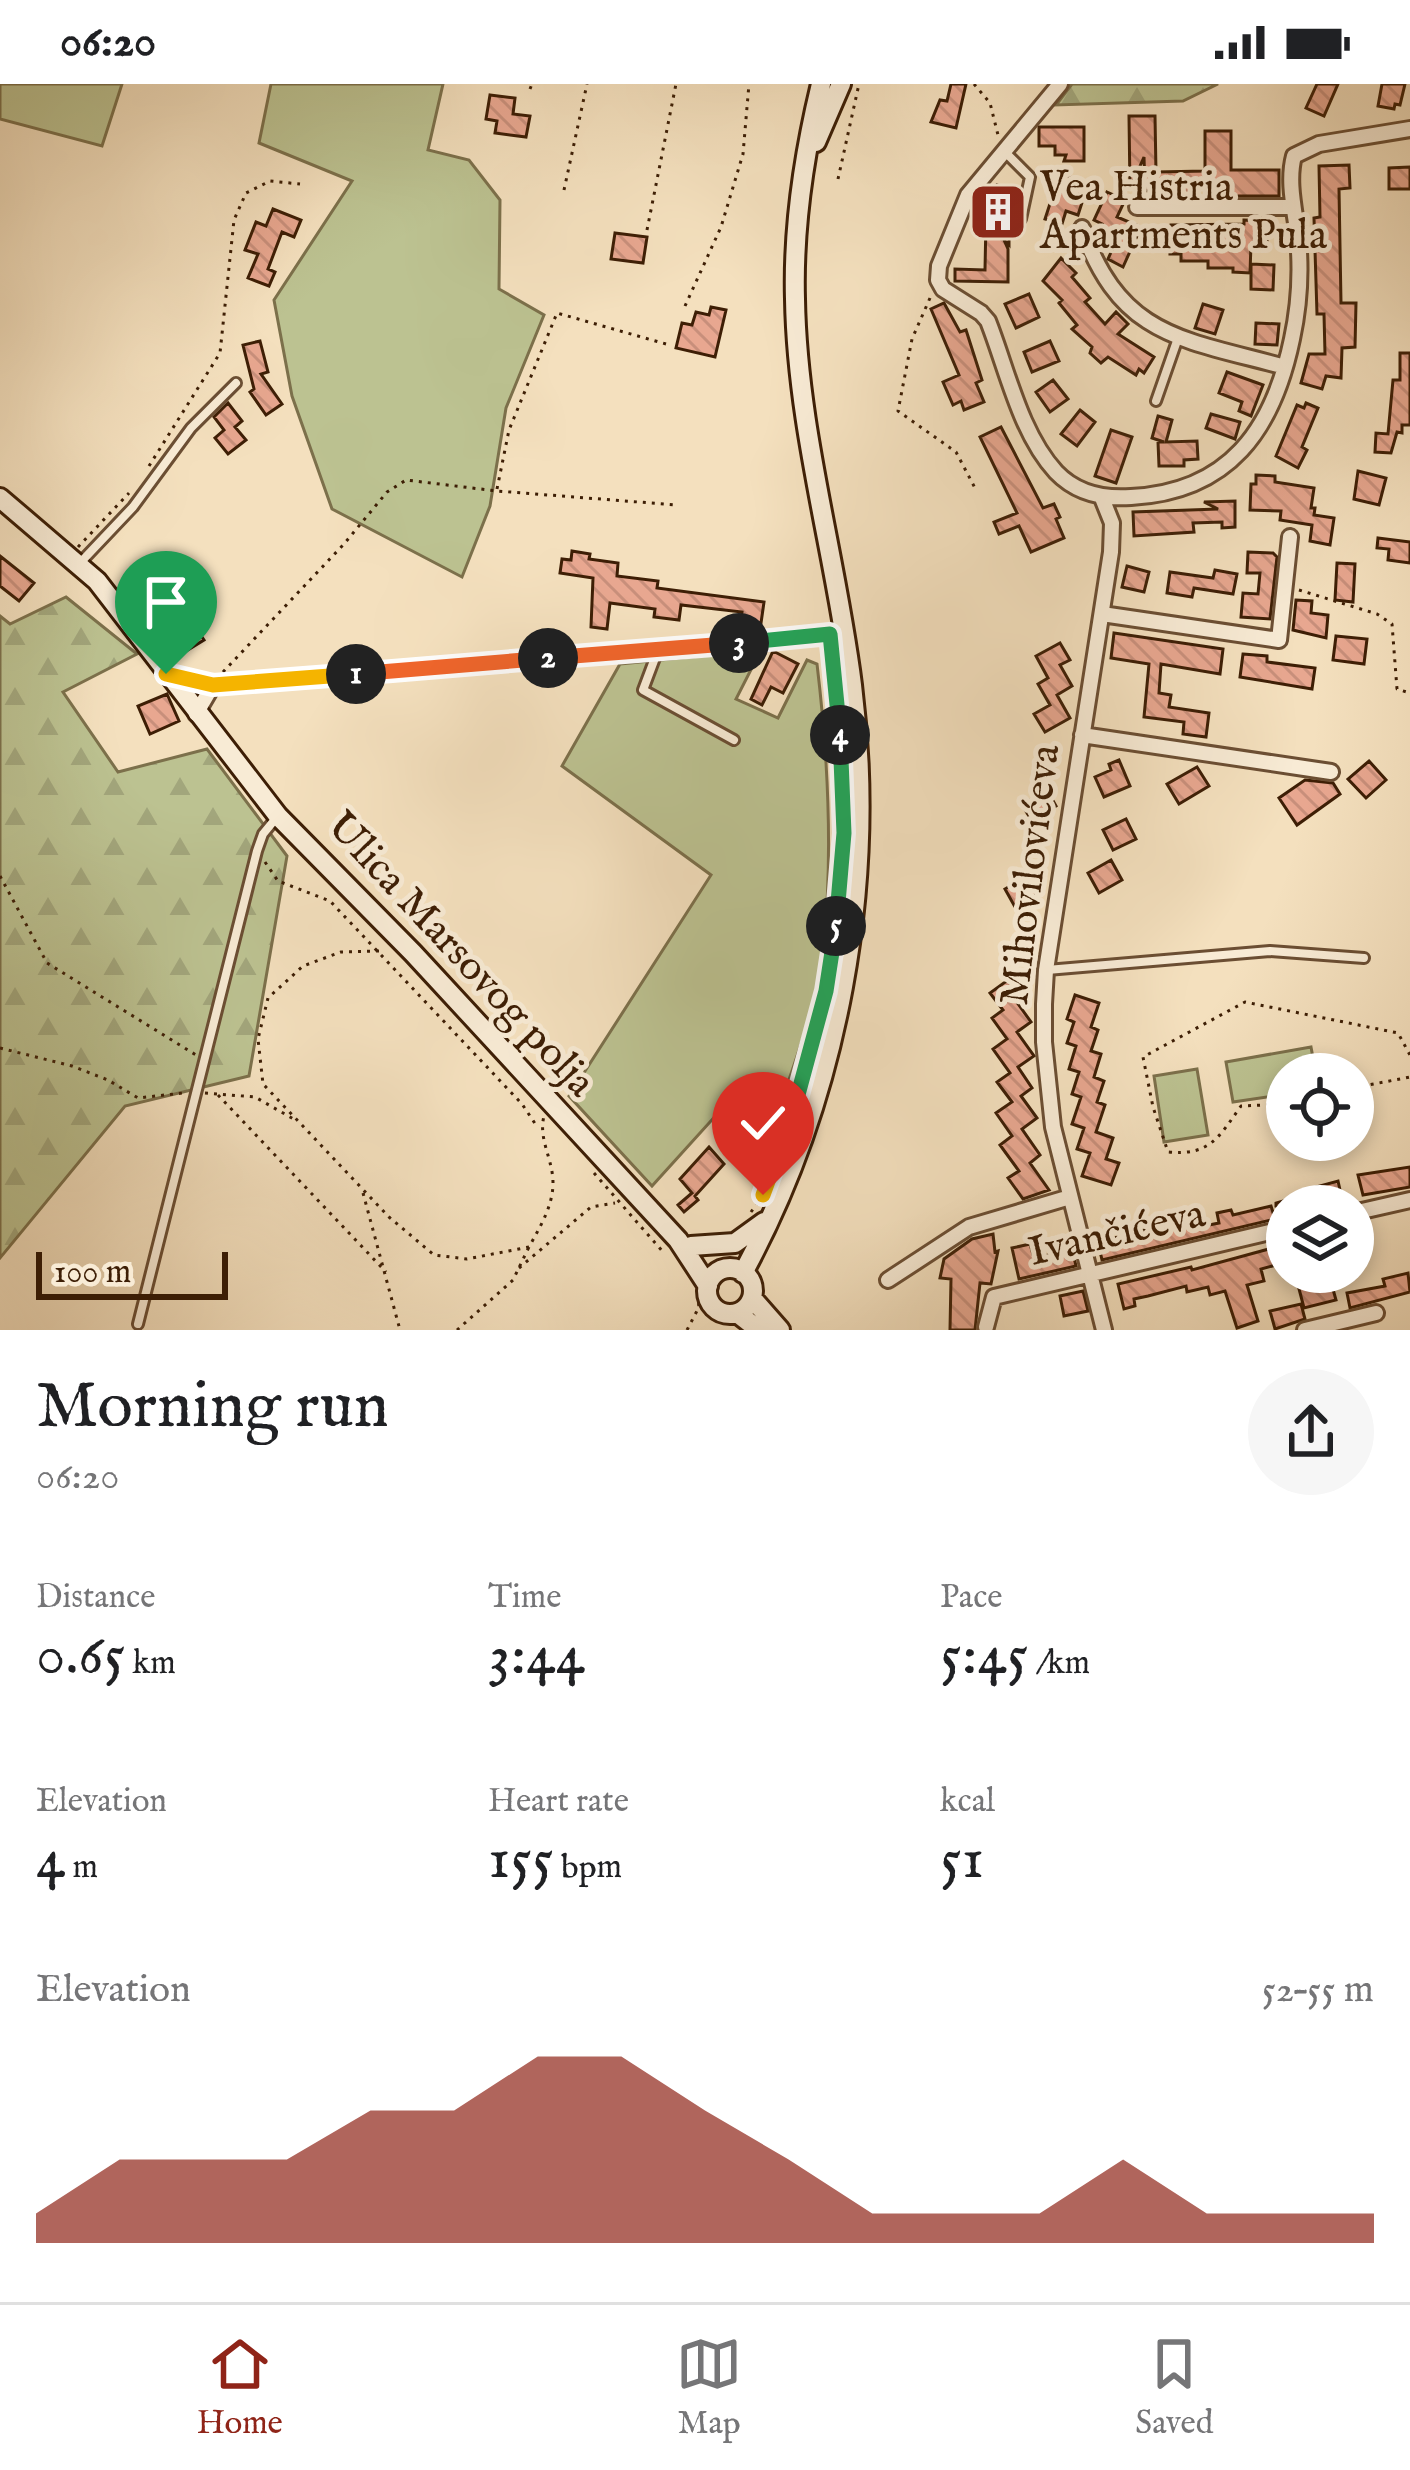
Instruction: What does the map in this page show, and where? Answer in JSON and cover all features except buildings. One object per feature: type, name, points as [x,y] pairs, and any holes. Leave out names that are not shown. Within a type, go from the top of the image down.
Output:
[{"type":"main road","points":[[733,1271],[769,1202],[822,1075],[851,938],[859,838],[853,691],[806,411],[796,321],[796,245],[804,169],[821,84]]},
{"type":"main road","points":[[804,169],[841,84]]},
{"type":"main road","name":"Ulica Marsovog polja","points":[[0,498],[97,581],[278,816],[413,953],[549,1111],[678,1246],[708,1286]]},
{"type":"main road","points":[[678,1246],[735,1243],[752,1234],[769,1202]]},
{"type":"main road","name":"Ulica Marsovog polja","points":[[678,1246],[733,1271]]},
{"type":"main road","points":[[759,1330],[709,1300],[708,1286],[714,1275],[733,1271],[751,1282],[752,1298],[780,1330]]},
{"type":"main road","points":[[705,1330],[752,1298]]},
{"type":"street","points":[[1060,84],[968,195],[939,266],[938,280],[943,289],[988,321],[1027,423],[1057,473],[1102,498],[1171,492],[1224,470],[1263,420],[1285,368],[1299,288],[1294,156],[1319,144],[1410,129]]},
{"type":"street","points":[[1137,207],[1293,207]]},
{"type":"street","points":[[1082,228],[1095,265],[1116,297],[1155,328],[1285,368]]},
{"type":"street","name":"Mihovilovićeva","points":[[1102,498],[1112,523],[1112,552],[1046,970],[1046,1064],[1053,1127],[1104,1330]]},
{"type":"street","points":[[1102,614],[1279,640],[1290,537]]},
{"type":"street","points":[[166,674],[213,685],[798,638]]},
{"type":"street","points":[[196,714],[213,685]]},
{"type":"street","points":[[1082,735],[1331,772]]},
{"type":"street","points":[[888,1280],[969,1227],[1070,1197]]},
{"type":"street","points":[[1374,1208],[1410,1200]]},
{"type":"street","name":"Ivančićeva","points":[[986,1328],[994,1297],[1266,1233]]},
{"type":"street","points":[[1305,1330],[1376,1313]]},
{"type":"lane","points":[[1005,147],[1030,177],[1021,219]]},
{"type":"lane","points":[[1156,401],[1179,337]]},
{"type":"lane","points":[[74,562],[133,507],[190,428],[236,383]]},
{"type":"lane","points":[[658,649],[643,690],[734,740]]},
{"type":"lane","points":[[138,1324],[257,851],[263,834],[278,816]]},
{"type":"lane","points":[[1046,970],[1270,951],[1364,958]]},
{"type":"path","points":[[564,190],[587,84]]},
{"type":"path","points":[[647,230],[676,84]]},
{"type":"path","points":[[685,306],[722,227],[743,154],[749,84]]},
{"type":"path","points":[[838,179],[859,84]]},
{"type":"path","points":[[974,84],[990,103],[996,132],[1005,147]]},
{"type":"path","points":[[148,468],[220,353],[234,220],[246,193],[270,181],[300,184]]},
{"type":"path","points":[[938,280],[912,339],[898,410],[956,452],[975,488]]},
{"type":"path","points":[[496,491],[509,430],[557,314],[666,344]]},
{"type":"path","points":[[213,685],[387,492],[406,480],[677,505]]},
{"type":"path","points":[[74,562],[89,533],[136,487]]},
{"type":"path","points":[[1285,586],[1377,614],[1392,624],[1397,689],[1410,693]]},
{"type":"path","points":[[257,851],[278,881],[329,901],[522,1104],[540,1130],[553,1184],[548,1213],[513,1280],[457,1330]]},
{"type":"path","points":[[0,875],[47,963],[206,1060]]},
{"type":"path","points":[[379,951],[341,952],[303,966],[268,998],[258,1039],[263,1084],[411,1238],[434,1255],[467,1259],[530,1247]]},
{"type":"path","points":[[1266,1105],[1241,1106],[1218,1140],[1191,1154],[1168,1152],[1143,1058],[1245,1002],[1398,1033],[1410,1055]]},
{"type":"path","points":[[771,1174],[815,1036]]},
{"type":"path","points":[[0,1048],[72,1066],[138,1098],[198,1092],[255,1097],[304,1124]]},
{"type":"path","points":[[1374,1084],[1410,1077]]},
{"type":"path","points":[[218,1094],[386,1272]]},
{"type":"path","points":[[549,1111],[556,1129]]},
{"type":"path","points":[[540,1130],[549,1111]]},
{"type":"path","points":[[593,1172],[618,1202],[678,1246]]},
{"type":"path","points":[[362,1187],[400,1330]]},
{"type":"path","points":[[519,1268],[591,1208],[618,1202]]},
{"type":"path","points":[[748,1216],[769,1202]]},
{"type":"green space","points":[[0,84],[122,84],[102,146],[0,119]]},
{"type":"green space","points":[[271,84],[443,84],[428,150],[469,160],[500,200],[499,289],[544,315],[506,408],[490,506],[462,577],[332,509],[292,396],[274,300],[352,181],[259,143]]},
{"type":"green space","points":[[1072,84],[1218,84],[1183,101],[1056,105]]},
{"type":"green space","points":[[66,597],[137,654],[63,692],[118,772],[207,749],[287,856],[249,1076],[125,1106],[0,1258],[0,616],[10,624]]},
{"type":"green space","points":[[761,650],[736,699],[778,718],[807,660],[817,664],[829,838],[821,968],[766,1148],[719,1112],[652,1186],[569,1096],[711,875],[562,766],[620,664]]},
{"type":"green space","points":[[1311,1047],[1312,1053],[1277,1053]]},
{"type":"green space","points":[[1266,1055],[1266,1097],[1233,1102],[1226,1062]]},
{"type":"green space","points":[[1197,1069],[1208,1135],[1164,1142],[1154,1076]]},
{"type":"place","name":"Vea Histria Apartments Pula","points":[[998,212]]},
{"type":"route","points":[[166,674],[213,685],[830,634],[843,771],[839,899],[826,991],[810,1058],[763,1195]]}]
